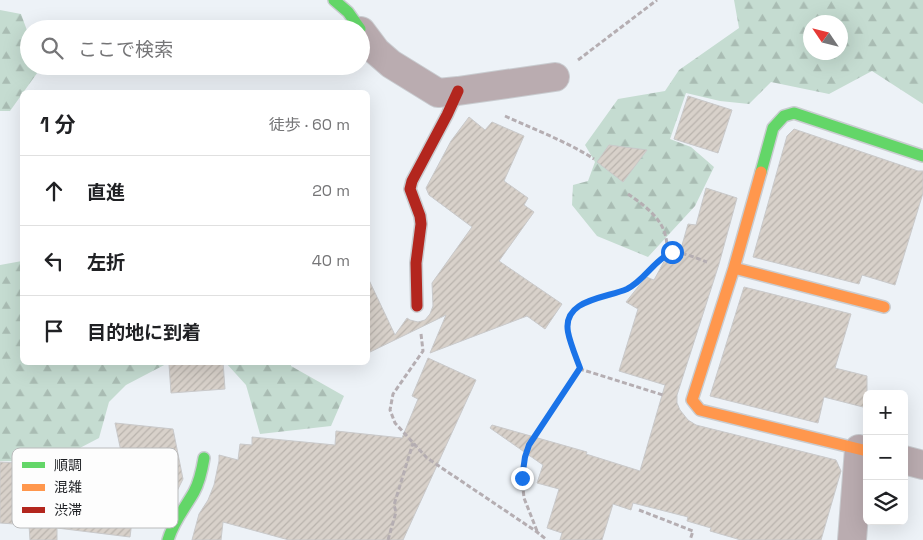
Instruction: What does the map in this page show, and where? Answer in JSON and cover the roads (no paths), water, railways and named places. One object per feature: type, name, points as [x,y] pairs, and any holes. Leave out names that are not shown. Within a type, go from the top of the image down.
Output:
[{"type":"street","points":[[334,0],[348,12],[354,20]]},
{"type":"street","points":[[370,43],[376,51],[391,64],[438,93],[556,77]]},
{"type":"street","points":[[417,306],[416,263],[421,224],[410,189],[412,181],[458,91]]},
{"type":"street","points":[[852,540],[863,450],[700,410],[692,400],[734,268],[773,128],[784,116],[794,113],[923,156]]},
{"type":"street","points":[[734,268],[884,308]]},
{"type":"street","points":[[178,516],[194,493],[200,478],[204,458]]},
{"type":"street","points":[[908,461],[923,465]]},
{"type":"street","points":[[168,540],[172,528]]}]
